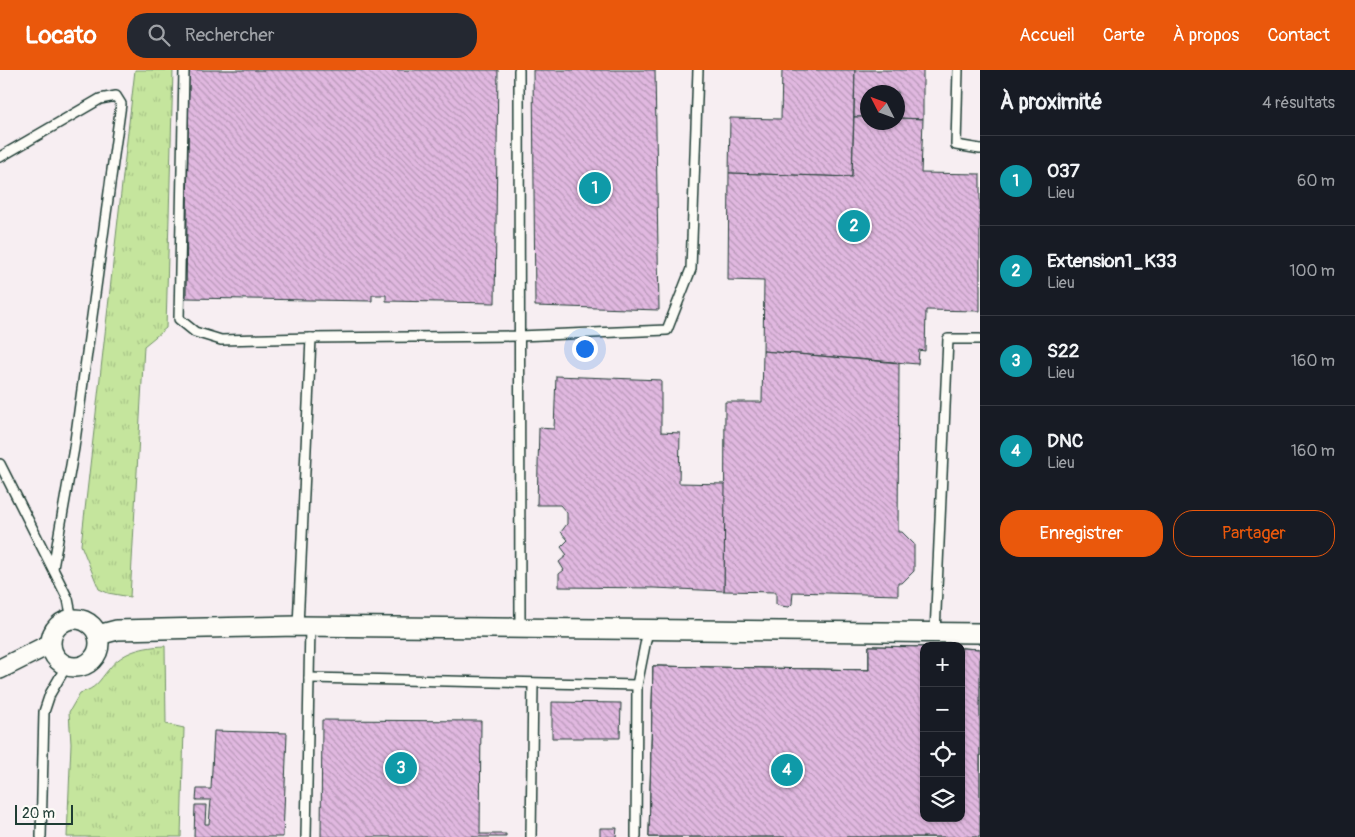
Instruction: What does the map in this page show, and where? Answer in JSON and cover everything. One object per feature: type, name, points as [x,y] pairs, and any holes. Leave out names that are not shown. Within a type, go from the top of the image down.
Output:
[{"type":"street","points":[[77,618],[89,623],[98,635],[99,645],[95,657],[85,665],[72,668],[60,663],[52,653],[50,641],[54,629],[64,620],[77,618]]},
{"type":"street","points":[[98,635],[117,630],[304,626],[980,633]]},
{"type":"street","points":[[0,669],[44,647],[51,646]]},
{"type":"lane","points":[[184,70],[179,319],[195,332],[222,340],[519,336],[667,330],[691,269],[698,70]]},
{"type":"lane","points":[[519,70],[520,629]]},
{"type":"lane","points":[[958,70],[956,145],[980,149]]},
{"type":"lane","points":[[0,157],[100,99],[116,96],[121,104],[74,448],[53,568]]},
{"type":"lane","points":[[306,837],[309,678],[304,626],[311,338]]},
{"type":"lane","points":[[935,633],[948,339],[980,339]]},
{"type":"lane","points":[[0,464],[68,599],[72,619]]},
{"type":"lane","points":[[636,837],[637,685],[648,630]]},
{"type":"lane","points":[[41,837],[44,712],[50,694],[67,665]]},
{"type":"lane","points":[[309,678],[637,685]]},
{"type":"lane","points":[[531,837],[533,683]]},
{"type":"green space","points":[[135,70],[173,70],[166,328],[144,346],[130,597],[108,593],[99,589],[81,545]]},
{"type":"green space","points":[[165,646],[166,724],[184,728],[181,837],[67,837],[71,744],[69,712],[80,693],[94,687],[121,658],[141,649]]},
{"type":"building","points":[[189,70],[498,70],[495,303],[386,301],[386,295],[372,295],[372,301],[186,298]]},
{"type":"building","points":[[533,70],[655,70],[659,310],[535,306]]},
{"type":"building","points":[[782,70],[855,70],[852,177],[729,173],[730,118],[781,119]]},
{"type":"building","points":[[855,70],[923,70],[923,119],[905,118],[905,85],[860,85],[860,117],[854,117]]},
{"type":"building","points":[[854,117],[860,117],[860,130],[905,130],[905,118],[923,119],[921,173],[980,174],[980,311],[926,310],[925,351],[919,350],[918,364],[763,351],[764,281],[728,280],[729,173],[852,177]]},
{"type":"building","points":[[763,351],[899,363],[898,532],[902,532],[914,544],[914,571],[902,583],[898,583],[898,595],[793,592],[792,604],[789,607],[776,604],[776,592],[724,591],[725,402],[762,402]]},
{"type":"building","points":[[556,376],[661,380],[661,432],[680,433],[679,483],[725,484],[724,591],[559,587],[559,574],[564,570],[559,562],[567,555],[561,547],[568,540],[561,532],[567,524],[567,513],[560,505],[537,505],[539,428],[554,429]]},
{"type":"building","points":[[869,646],[920,647],[920,822],[965,822],[965,648],[980,649],[980,837],[649,837],[653,666],[869,670]]},
{"type":"building","points":[[869,646],[920,647],[920,822],[965,822],[965,648],[980,649],[980,837],[649,837],[653,666],[869,670]]},
{"type":"building","points":[[869,646],[920,647],[920,822],[965,822],[965,648],[980,649],[980,837],[649,837],[653,666],[869,670]]},
{"type":"building","points":[[552,702],[621,703],[620,738],[552,738]]},
{"type":"building","points":[[322,720],[481,721],[480,834],[506,834],[506,837],[321,837]]},
{"type":"building","points":[[214,731],[287,733],[283,837],[194,837],[195,805],[206,805],[205,824],[209,824],[211,800],[196,800],[197,789],[211,789]]},
{"type":"building","points":[[600,828],[617,828],[616,837],[600,837]]},
{"type":"place","name":"O37","points":[[595,188]]},
{"type":"place","name":"Extension1_K33","points":[[854,226]]},
{"type":"place","name":"S22","points":[[401,768]]},
{"type":"place","name":"DNC","points":[[787,770]]}]
